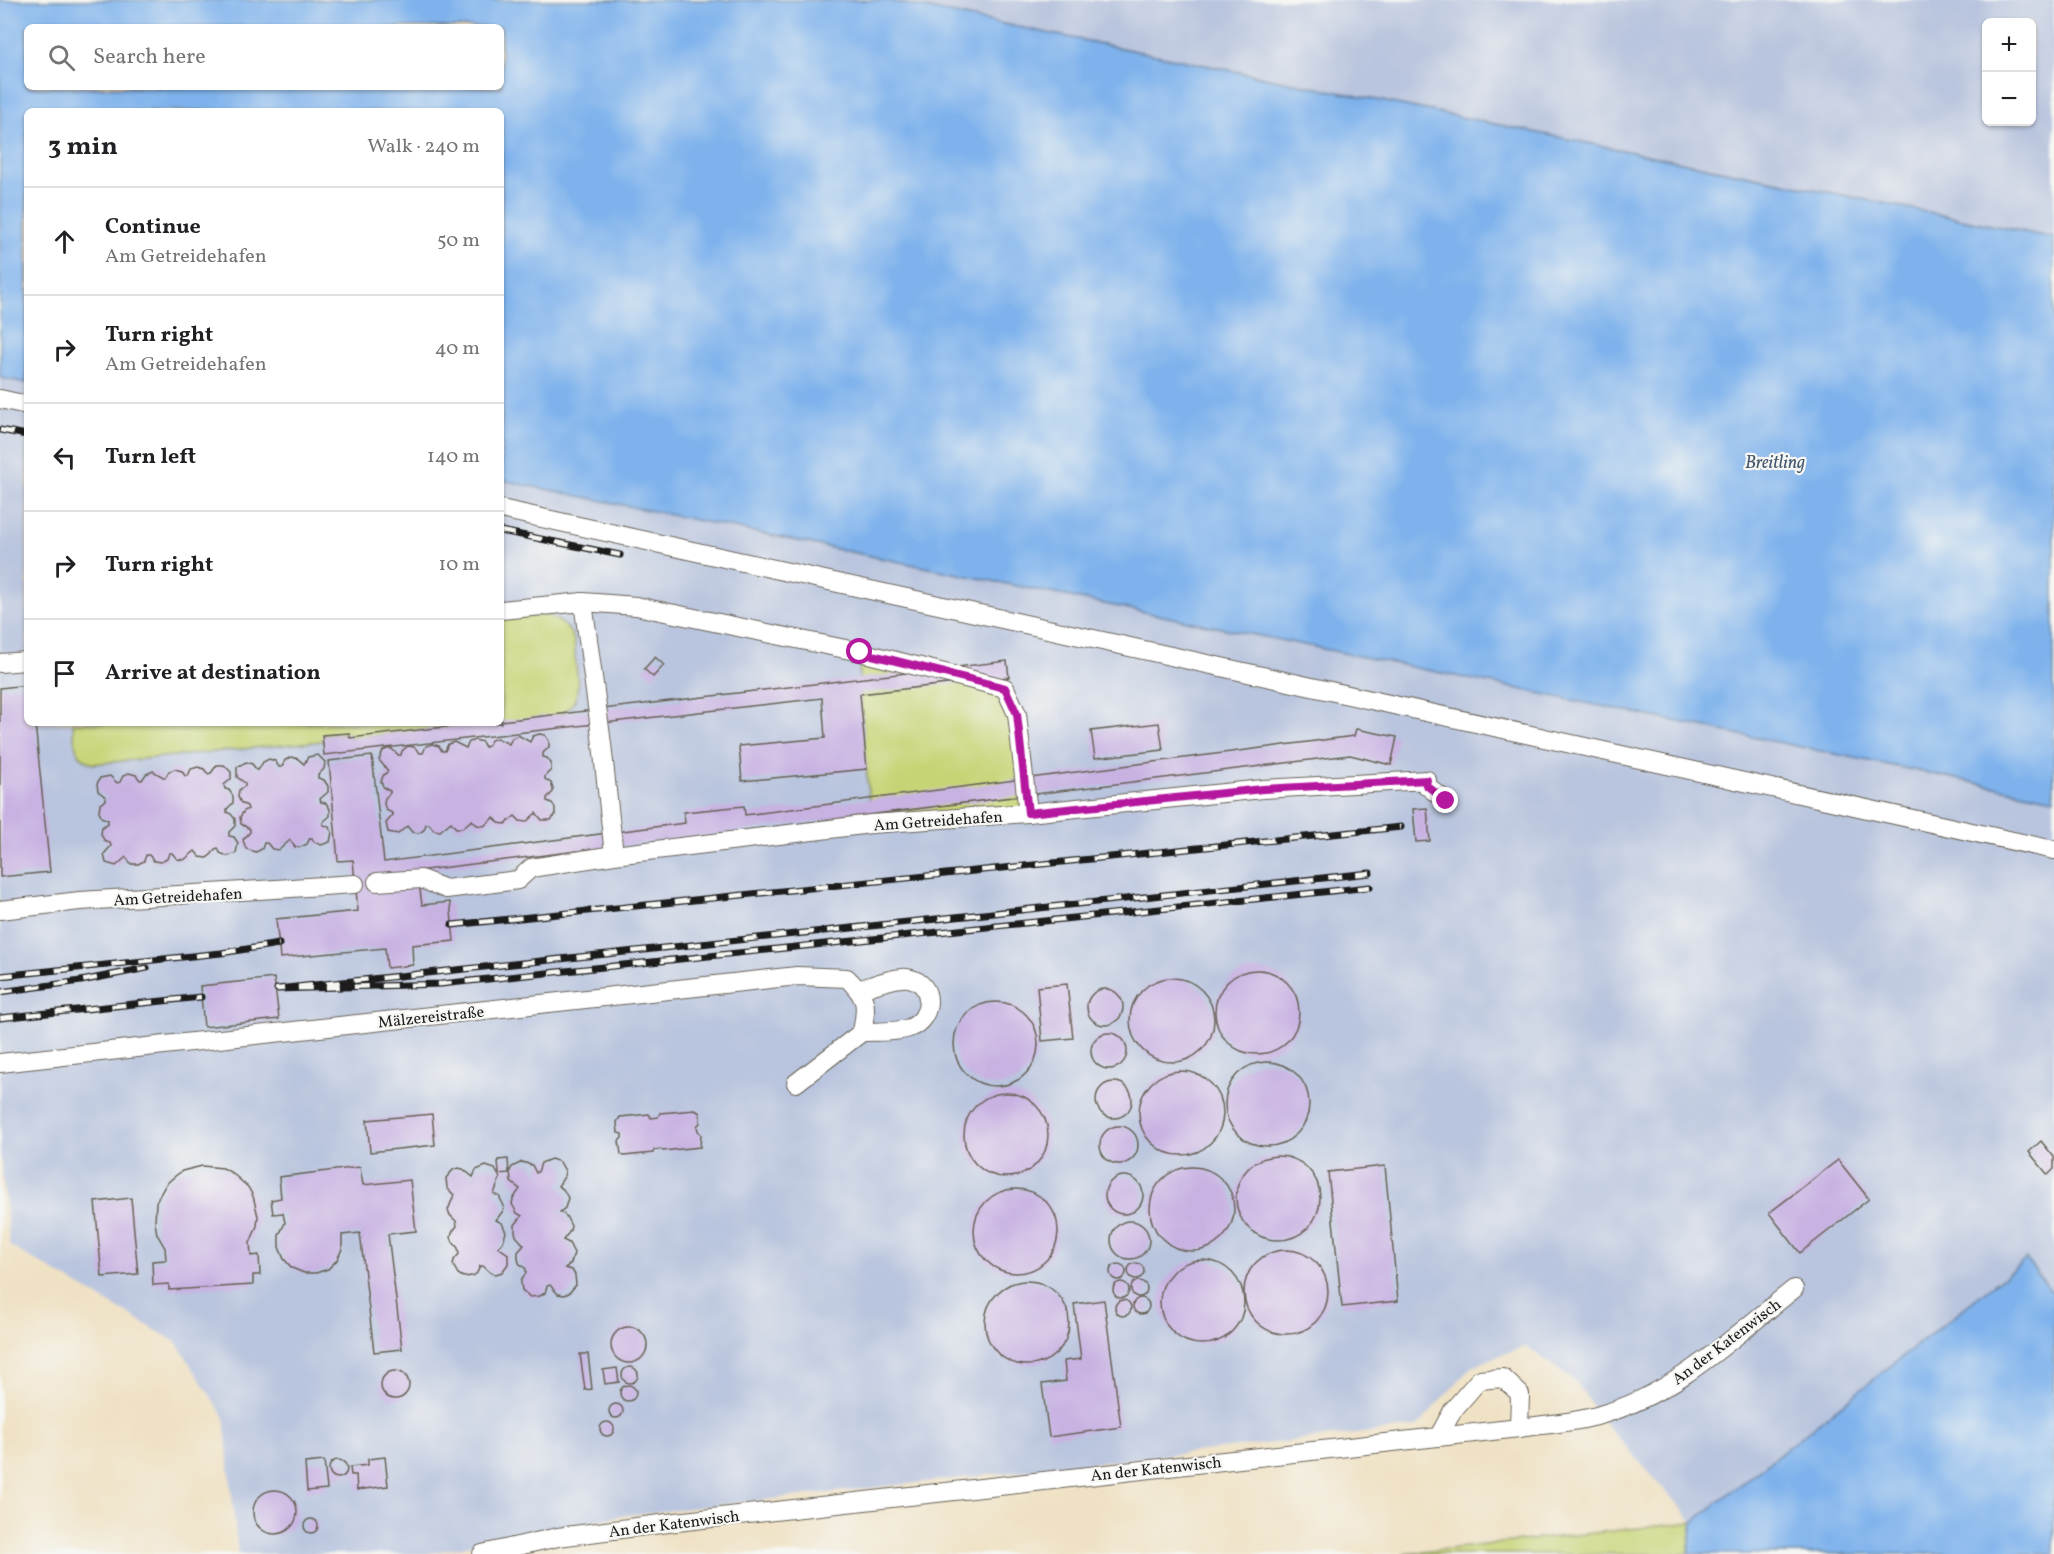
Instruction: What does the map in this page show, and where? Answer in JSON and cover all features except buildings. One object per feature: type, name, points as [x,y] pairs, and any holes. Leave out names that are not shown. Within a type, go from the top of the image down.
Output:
[{"type":"street","points":[[0,399],[24,404]]},
{"type":"street","points":[[504,510],[2054,850]]},
{"type":"street","points":[[504,610],[584,602],[647,608],[860,652],[1005,688],[1017,714],[1028,813]]},
{"type":"street","points":[[584,602],[614,855]]},
{"type":"street","points":[[0,663],[24,661]]},
{"type":"street","name":"Am Getreidehafen","points":[[377,882],[421,879],[446,889],[518,880],[531,868],[614,855],[871,824],[1028,813],[1263,789],[1427,780],[1426,785],[1446,801]]},
{"type":"street","name":"Am Getreidehafen","points":[[0,910],[80,902],[355,884]]},
{"type":"street","name":"Mälzereistraße","points":[[0,1063],[797,976],[847,978],[858,990]]},
{"type":"street","points":[[796,1083],[862,1032],[908,1028],[922,1020],[928,1008],[928,991],[919,981],[906,977],[858,990],[866,1007],[862,1032]]},
{"type":"street","name":"An der Katenwisch","points":[[482,1554],[558,1537],[676,1522],[1519,1428],[1599,1416],[1643,1400],[1688,1373],[1794,1289]]},
{"type":"street","points":[[1439,1436],[1453,1410],[1479,1380],[1503,1378],[1520,1394],[1519,1428]]},
{"type":"shaded area","points":[[886,0],[2054,0],[2054,238],[1460,118]]},
{"type":"shaded area","points":[[0,378],[24,382],[24,726],[504,726],[504,481],[2054,799],[2054,1295],[2025,1259],[1693,1522],[1599,1416],[1577,1383],[1526,1346],[1472,1366],[1417,1427],[620,1516],[427,1554],[238,1554],[224,1417],[176,1342],[10,1246],[0,1151]]},
{"type":"green space","points":[[546,615],[569,630],[575,645],[578,687],[574,701],[564,712],[534,720],[504,722],[504,619]]},
{"type":"green space","points":[[860,652],[1005,688],[1028,813],[871,824],[859,683]]},
{"type":"green space","points":[[73,726],[465,726],[350,738],[349,733],[323,735],[323,741],[93,764],[81,757],[75,742]]},
{"type":"green space","points":[[1693,1522],[1688,1554],[1403,1554]]},
{"type":"water","name":"Breitling","points":[[0,0],[886,0],[2054,238],[2054,799],[504,481],[504,108],[24,108],[24,382],[0,378]]},
{"type":"water","points":[[2026,1259],[2054,1295],[2054,1554],[1688,1554],[1693,1522]]},
{"type":"railway","points":[[0,430],[24,434]]},
{"type":"railway","points":[[504,532],[620,555]]},
{"type":"railway","points":[[452,925],[1401,827]]},
{"type":"railway","points":[[1370,873],[277,989],[441,984],[1370,887]]},
{"type":"railway","points":[[0,976],[221,953],[279,944]]},
{"type":"railway","points":[[0,992],[81,981],[147,968]]},
{"type":"railway","points":[[0,1018],[201,997]]},
{"type":"route","points":[[860,652],[1005,688],[1017,714],[1028,813],[1263,789],[1427,780],[1426,785],[1446,801]]}]
